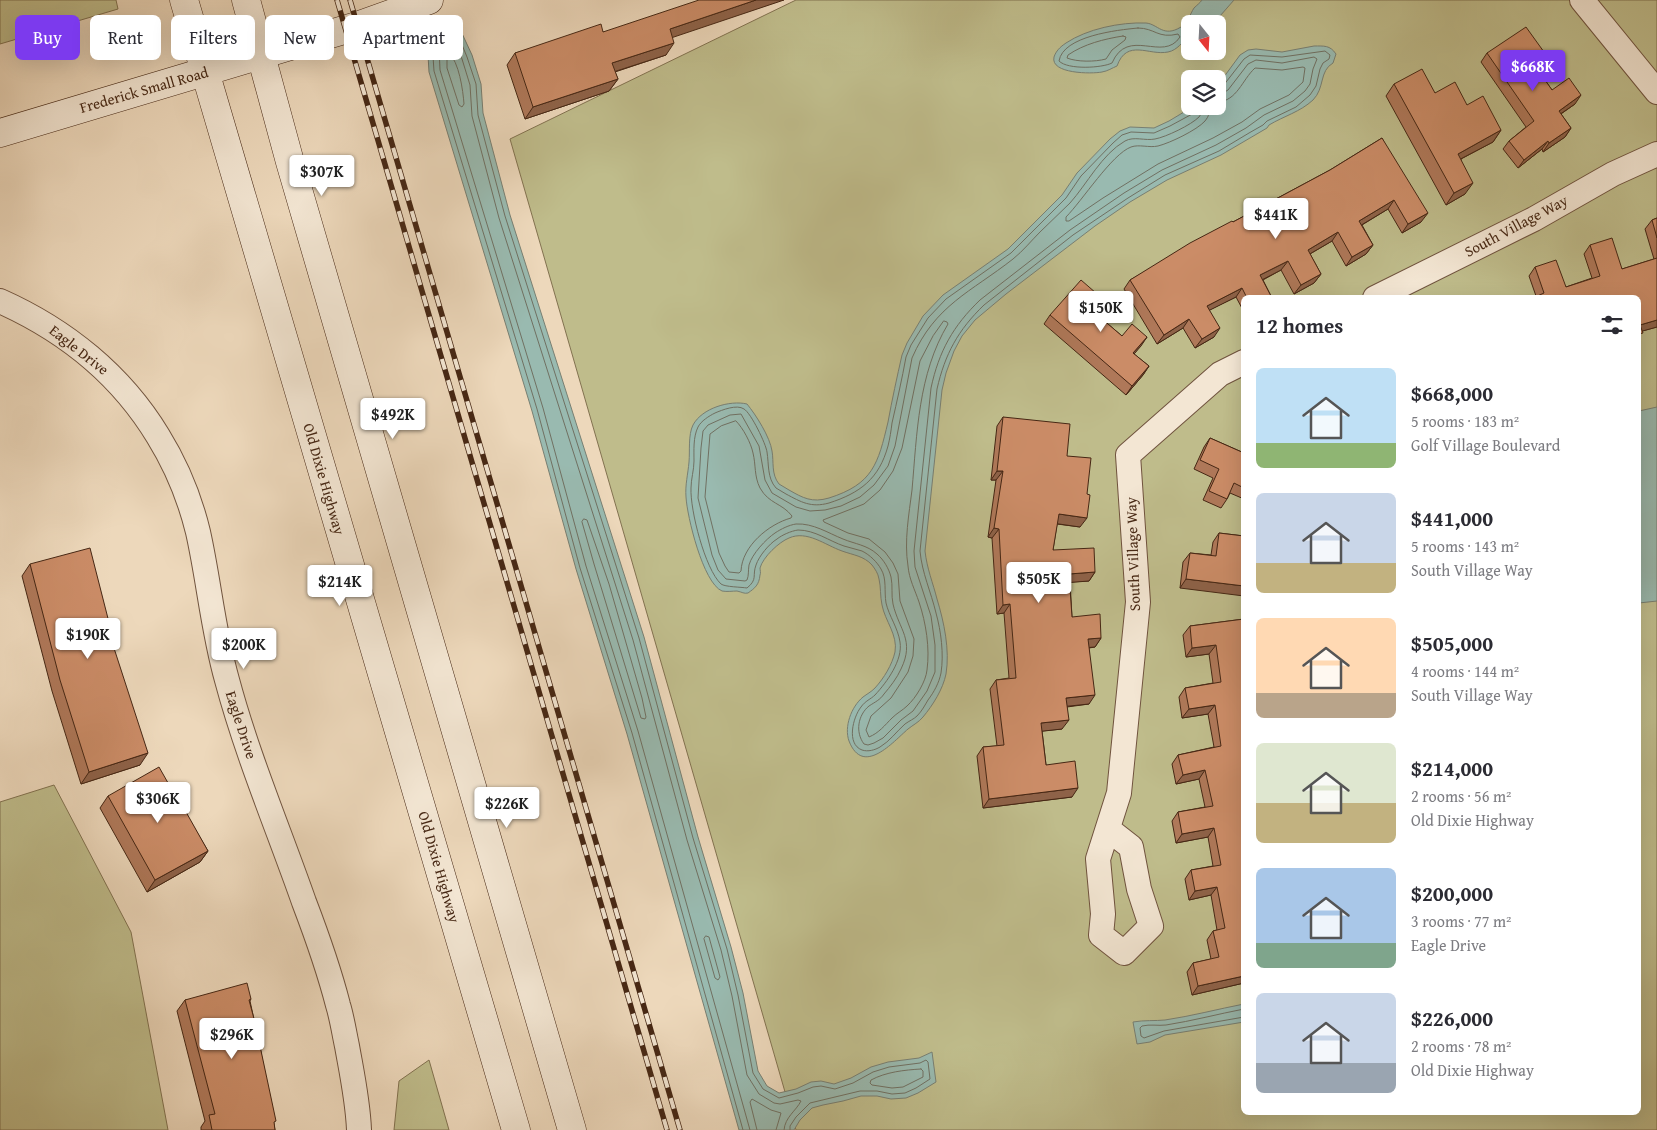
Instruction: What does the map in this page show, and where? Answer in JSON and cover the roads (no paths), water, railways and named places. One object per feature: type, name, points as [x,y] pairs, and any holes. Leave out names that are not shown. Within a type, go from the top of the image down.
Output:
[{"type":"main road","name":"Old Dixie Highway","points":[[184,0],[516,1130]]},
{"type":"main road","points":[[246,0],[290,162],[572,1130]]},
{"type":"main road","name":"Frederick Small Road","points":[[0,132],[358,26],[429,0]]},
{"type":"street","points":[[1582,0],[1657,92]]},
{"type":"street","name":"South Village Way","points":[[1381,295],[1534,219],[1613,174],[1657,154]]},
{"type":"street","name":"Eagle Drive","points":[[0,301],[41,321],[78,346],[114,378],[142,412],[159,437],[173,463],[190,503],[198,532],[214,627],[239,723],[323,952],[338,1005],[354,1083],[359,1130]]},
{"type":"street","name":"South Village Way","points":[[1108,829],[1119,793],[1138,602],[1128,455],[1220,374],[1241,364]]},
{"type":"water","points":[[1202,0],[1234,0],[1221,15],[1190,15]]},
{"type":"water","points":[[1146,23],[1165,31],[1181,27],[1181,44],[1177,48],[1161,53],[1133,50],[1121,58],[1117,66],[1106,71],[1097,73],[1073,72],[1058,67],[1055,63],[1054,57],[1058,49],[1074,38],[1104,27]]},
{"type":"water","points":[[463,36],[472,55],[481,84],[483,113],[510,215],[644,637],[698,837],[731,947],[743,993],[758,1071],[767,1086],[779,1093],[796,1089],[811,1082],[821,1081],[834,1084],[851,1078],[871,1067],[888,1062],[919,1058],[932,1052],[936,1082],[918,1093],[906,1098],[891,1099],[877,1096],[861,1096],[812,1108],[800,1120],[794,1130],[739,1130],[627,734],[576,569],[532,411],[429,72],[428,60],[463,60]]},
{"type":"water","points":[[1324,46],[1336,54],[1333,63],[1326,70],[1317,95],[1313,100],[1221,155],[1167,180],[1130,202],[1095,226],[1006,294],[975,320],[962,336],[954,351],[942,390],[925,551],[946,636],[946,674],[937,697],[921,719],[886,748],[870,756],[862,756],[855,751],[849,741],[848,724],[855,706],[882,680],[895,652],[895,640],[881,602],[880,582],[876,571],[869,562],[862,558],[816,539],[796,536],[781,543],[768,555],[760,568],[758,584],[755,588],[748,593],[722,591],[715,585],[703,563],[697,548],[687,506],[686,488],[691,429],[693,425],[703,414],[717,407],[733,403],[747,404],[769,439],[774,472],[779,484],[794,493],[813,500],[829,498],[855,486],[871,470],[881,450],[902,355],[907,343],[923,316],[943,295],[1008,249],[1062,195],[1077,173],[1120,131],[1130,127],[1154,128],[1181,114],[1226,115],[1226,74],[1240,55],[1248,50],[1256,49],[1282,52]]},
{"type":"water","points":[[1657,407],[1657,601],[1641,603],[1641,411]]},
{"type":"water","points":[[1241,1005],[1241,1022],[1165,1035],[1150,1042],[1137,1044],[1133,1022],[1175,1018]]},
{"type":"railway","points":[[337,0],[667,1130]]},
{"type":"railway","points":[[350,0],[680,1130]]}]
